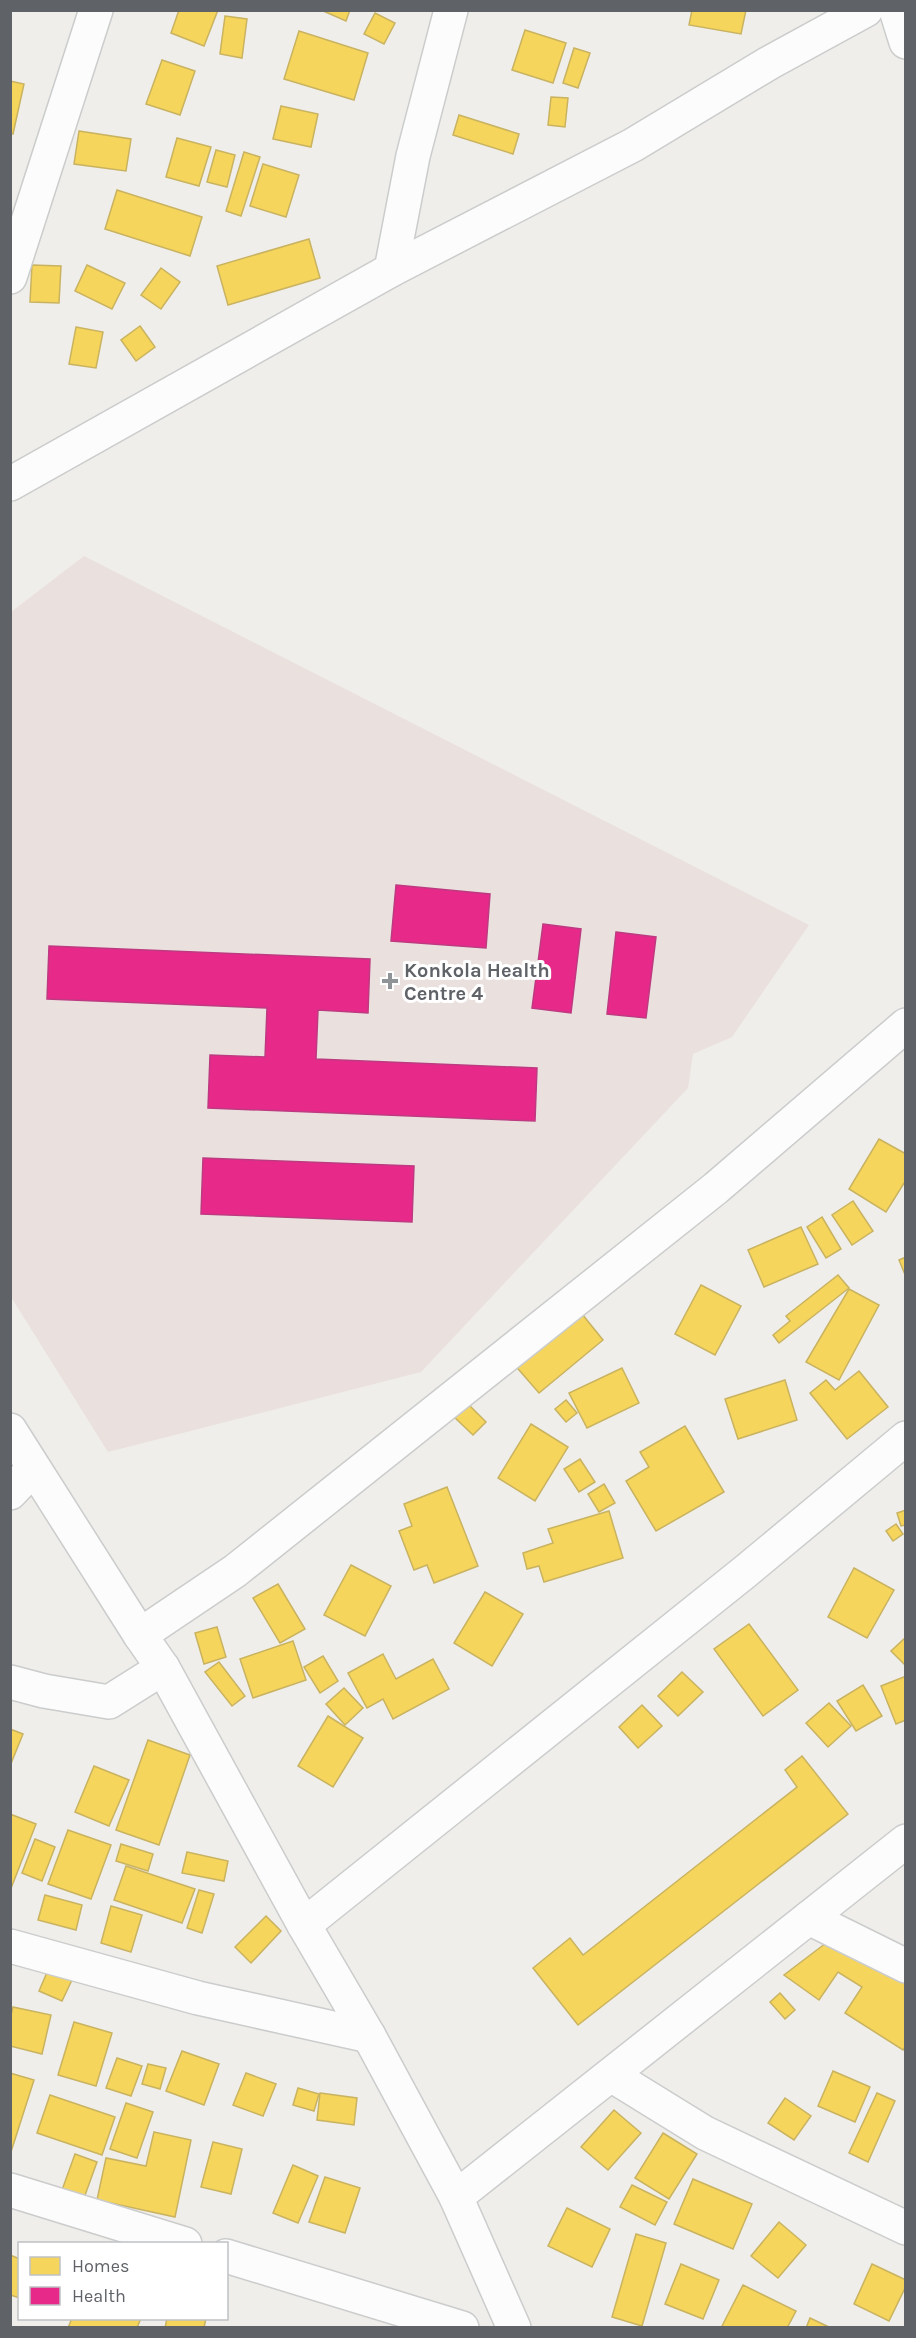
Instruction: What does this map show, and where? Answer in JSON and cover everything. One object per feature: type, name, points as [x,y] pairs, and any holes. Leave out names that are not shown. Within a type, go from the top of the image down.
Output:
[{"type":"street","points":[[10,277],[96,10]]},
{"type":"street","points":[[391,270],[413,156],[451,10]]},
{"type":"street","points":[[10,484],[391,270],[633,145],[769,63],[866,10]]},
{"type":"street","points":[[896,10],[906,42]]},
{"type":"street","points":[[140,1635],[235,1572],[707,1196],[906,1025]]},
{"type":"street","points":[[10,1430],[163,1668],[304,1924],[369,2036],[456,2197],[514,2328]]},
{"type":"street","points":[[304,1924],[746,1572],[906,1438]]},
{"type":"street","points":[[10,1493],[33,1469]]},
{"type":"street","points":[[10,1682],[44,1691],[109,1702],[163,1668]]},
{"type":"street","points":[[456,2197],[906,1841]]},
{"type":"street","points":[[809,1918],[906,1966]]},
{"type":"street","points":[[10,1946],[198,1998],[369,2036]]},
{"type":"street","points":[[611,2075],[705,2133],[906,2228]]},
{"type":"street","points":[[10,2190],[179,2242]]},
{"type":"street","points":[[228,2257],[462,2328]]},
{"type":"shaded area","name":"Konkola Health Centre 4","points":[[84,556],[809,925],[732,1037],[693,1054],[688,1088],[421,1372],[108,1452],[11,1297],[11,612]]},
{"type":"building: Homes","points":[[179,10],[218,10],[204,46],[171,33]]},
{"type":"building: Homes","points":[[321,10],[350,10],[346,21]]},
{"type":"building: Homes","points":[[692,10],[746,10],[741,34],[689,25]]},
{"type":"building: Homes","points":[[375,13],[395,23],[384,44],[364,34]]},
{"type":"building: Homes","points":[[225,16],[247,19],[242,58],[220,54]]},
{"type":"building: Homes","points":[[525,30],[566,43],[553,83],[512,70]]},
{"type":"building: Homes","points":[[299,31],[368,53],[354,100],[284,79]]},
{"type":"building: Homes","points":[[574,48],[590,53],[578,88],[563,83]]},
{"type":"building: Homes","points":[[162,60],[195,71],[180,115],[146,104]]},
{"type":"building: Homes","points":[[10,81],[24,84],[13,134],[10,133]]},
{"type":"building: Homes","points":[[551,97],[568,98],[565,127],[548,125]]},
{"type":"building: Homes","points":[[281,106],[318,114],[311,147],[273,139]]},
{"type":"building: Homes","points":[[459,115],[519,134],[513,154],[453,135]]},
{"type":"building: Homes","points":[[79,131],[131,139],[126,171],[74,164]]},
{"type":"building: Homes","points":[[177,138],[211,147],[199,186],[166,177]]},
{"type":"building: Homes","points":[[216,150],[235,155],[227,187],[207,182]]},
{"type":"building: Homes","points":[[244,152],[260,157],[241,216],[226,211]]},
{"type":"building: Homes","points":[[263,164],[299,175],[286,217],[250,206]]},
{"type":"building: Homes","points":[[117,190],[202,217],[190,256],[105,229]]},
{"type":"building: Homes","points":[[309,239],[320,278],[228,305],[217,266]]},
{"type":"building: Homes","points":[[32,265],[61,266],[59,303],[30,302]]},
{"type":"building: Homes","points":[[87,265],[125,283],[112,309],[75,291]]},
{"type":"building: Homes","points":[[161,268],[180,282],[161,309],[141,295]]},
{"type":"building: Homes","points":[[140,326],[155,347],[136,361],[121,340]]},
{"type":"building: Homes","points":[[76,327],[103,332],[96,368],[69,364]]},
{"type":"building: Homes","points":[[879,1139],[906,1154],[906,1180],[886,1212],[849,1189]]},
{"type":"building: Homes","points":[[853,1201],[873,1231],[852,1245],[832,1215]]},
{"type":"building: Homes","points":[[822,1217],[841,1249],[826,1258],[807,1227]]},
{"type":"building: Homes","points":[[801,1227],[818,1264],[764,1287],[748,1250]]},
{"type":"building: Homes","points":[[906,1257],[906,1277],[899,1260]]},
{"type":"building: Homes","points":[[838,1275],[849,1288],[779,1343],[773,1335],[790,1321],[786,1316]]},
{"type":"building: Homes","points":[[701,1285],[741,1306],[715,1355],[675,1334]]},
{"type":"building: Homes","points":[[849,1289],[879,1305],[839,1380],[806,1362]]},
{"type":"building: Homes","points":[[578,1309],[603,1340],[539,1393],[513,1363]]},
{"type":"building: Homes","points":[[622,1368],[639,1403],[587,1428],[569,1393]]},
{"type":"building: Homes","points":[[859,1371],[888,1407],[847,1439],[810,1393],[826,1380],[835,1390]]},
{"type":"building: Homes","points":[[785,1380],[797,1420],[738,1439],[725,1399]]},
{"type":"building: Homes","points":[[566,1400],[577,1413],[566,1422],[555,1409]]},
{"type":"building: Homes","points":[[466,1402],[486,1422],[473,1435],[452,1415]]},
{"type":"building: Homes","points":[[531,1424],[568,1447],[535,1501],[498,1478]]},
{"type":"building: Homes","points":[[685,1426],[724,1492],[656,1531],[626,1481],[649,1467],[640,1452]]},
{"type":"building: Homes","points":[[580,1459],[595,1482],[579,1492],[564,1469]]},
{"type":"building: Homes","points":[[604,1484],[615,1503],[599,1512],[588,1494]]},
{"type":"building: Homes","points":[[447,1487],[478,1566],[434,1583],[427,1565],[414,1570],[399,1531],[412,1526],[404,1504]]},
{"type":"building: Homes","points":[[906,1510],[906,1525],[901,1526],[897,1513]]},
{"type":"building: Homes","points":[[609,1511],[623,1558],[544,1582],[539,1566],[527,1569],[523,1553],[553,1543],[548,1529]]},
{"type":"building: Homes","points":[[896,1524],[903,1534],[893,1541],[886,1531]]},
{"type":"building: Homes","points":[[351,1565],[391,1586],[365,1636],[324,1615]]},
{"type":"building: Homes","points":[[854,1568],[894,1590],[867,1638],[828,1617]]},
{"type":"building: Homes","points":[[278,1584],[305,1629],[280,1643],[253,1598]]},
{"type":"building: Homes","points":[[485,1592],[523,1614],[492,1666],[454,1643]]},
{"type":"building: Homes","points":[[749,1624],[798,1690],[763,1716],[714,1649]]},
{"type":"building: Homes","points":[[217,1627],[226,1657],[204,1664],[195,1633]]},
{"type":"building: Homes","points":[[906,1637],[906,1666],[891,1651]]},
{"type":"building: Homes","points":[[293,1641],[306,1680],[253,1698],[240,1659]]},
{"type":"building: Homes","points":[[383,1654],[396,1679],[433,1659],[449,1689],[393,1719],[383,1699],[367,1708],[348,1673]]},
{"type":"building: Homes","points":[[323,1656],[338,1681],[320,1693],[304,1667]]},
{"type":"building: Homes","points":[[219,1662],[245,1696],[232,1706],[205,1672]]},
{"type":"building: Homes","points":[[682,1672],[703,1692],[678,1716],[658,1696]]},
{"type":"building: Homes","points":[[906,1676],[906,1720],[896,1724],[881,1686]]},
{"type":"building: Homes","points":[[863,1685],[882,1716],[856,1731],[837,1701]]},
{"type":"building: Homes","points":[[344,1688],[363,1708],[345,1725],[326,1704]]},
{"type":"building: Homes","points":[[829,1703],[851,1726],[828,1747],[806,1723]]},
{"type":"building: Homes","points":[[642,1705],[662,1726],[638,1748],[619,1727]]},
{"type":"building: Homes","points":[[328,1716],[363,1738],[333,1787],[298,1766]]},
{"type":"building: Homes","points":[[10,1729],[23,1734],[10,1766]]},
{"type":"building: Homes","points":[[148,1740],[190,1755],[159,1845],[116,1830]]},
{"type":"building: Homes","points":[[802,1756],[848,1814],[578,2025],[533,1968],[570,1938],[583,1955],[797,1787],[785,1770]]},
{"type":"building: Homes","points":[[94,1766],[129,1780],[109,1826],[75,1812]]},
{"type":"building: Homes","points":[[10,1814],[36,1824],[10,1891]]},
{"type":"building: Homes","points":[[68,1830],[111,1845],[91,1899],[48,1884]]},
{"type":"building: Homes","points":[[35,1839],[55,1847],[42,1881],[22,1873]]},
{"type":"building: Homes","points":[[121,1844],[153,1854],[148,1871],[116,1861]]},
{"type":"building: Homes","points":[[187,1852],[228,1861],[224,1881],[182,1873]]},
{"type":"building: Homes","points":[[126,1866],[195,1889],[182,1923],[114,1900]]},
{"type":"building: Homes","points":[[199,1890],[214,1894],[202,1933],[187,1928]]},
{"type":"building: Homes","points":[[45,1895],[82,1905],[76,1930],[38,1920]]},
{"type":"building: Homes","points":[[111,1906],[142,1915],[131,1952],[101,1943]]},
{"type":"building: Homes","points":[[266,1916],[281,1931],[251,1963],[235,1947]]},
{"type":"building: Homes","points":[[826,1943],[906,1981],[906,2046],[903,2050],[845,2013],[862,1987],[838,1972],[819,2000],[784,1975]]},
{"type":"building: Homes","points":[[48,1970],[72,1980],[62,2001],[39,1991]]},
{"type":"building: Homes","points":[[780,1993],[795,2010],[785,2019],[770,2002]]},
{"type":"building: Homes","points":[[13,2007],[51,2015],[42,2054],[10,2046],[10,2019]]},
{"type":"building: Homes","points":[[74,2022],[112,2033],[96,2086],[58,2075]]},
{"type":"building: Homes","points":[[182,2051],[219,2064],[204,2105],[166,2091]]},
{"type":"building: Homes","points":[[117,2058],[142,2066],[131,2096],[106,2088]]},
{"type":"building: Homes","points":[[148,2064],[166,2068],[160,2089],[142,2084]]},
{"type":"building: Homes","points":[[833,2071],[870,2087],[855,2122],[818,2106]]},
{"type":"building: Homes","points":[[10,2073],[34,2080],[10,2155]]},
{"type":"building: Homes","points":[[246,2073],[276,2084],[263,2116],[233,2105]]},
{"type":"building: Homes","points":[[298,2088],[319,2094],[314,2111],[293,2105]]},
{"type":"building: Homes","points":[[320,2093],[357,2098],[354,2125],[317,2120]]},
{"type":"building: Homes","points":[[877,2093],[895,2101],[868,2162],[849,2153]]},
{"type":"building: Homes","points":[[50,2095],[115,2117],[102,2155],[37,2133]]},
{"type":"building: Homes","points":[[785,2098],[811,2116],[794,2140],[768,2123]]},
{"type":"building: Homes","points":[[126,2103],[153,2112],[137,2158],[110,2149]]},
{"type":"building: Homes","points":[[614,2110],[641,2133],[608,2170],[581,2147]]},
{"type":"building: Homes","points":[[154,2132],[191,2140],[175,2217],[97,2200],[106,2158],[146,2166]]},
{"type":"building: Homes","points":[[663,2133],[697,2154],[669,2199],[635,2178]]},
{"type":"building: Homes","points":[[213,2142],[242,2149],[231,2194],[201,2187]]},
{"type":"building: Homes","points":[[75,2154],[97,2162],[84,2198],[62,2190]]},
{"type":"building: Homes","points":[[293,2165],[318,2176],[298,2223],[273,2213]]},
{"type":"building: Homes","points":[[325,2177],[360,2188],[345,2233],[309,2222]]},
{"type":"building: Homes","points":[[693,2179],[752,2204],[733,2249],[674,2224]]},
{"type":"building: Homes","points":[[632,2185],[667,2202],[655,2225],[620,2207]]},
{"type":"building: Homes","points":[[567,2208],[610,2229],[592,2267],[548,2246]]},
{"type":"building: Homes","points":[[779,2222],[806,2245],[778,2278],[751,2256]]},
{"type":"building: Homes","points":[[636,2234],[666,2243],[642,2326],[612,2317]]},
{"type":"building: Homes","points":[[10,2255],[18,2258],[18,2297],[10,2295]]},
{"type":"building: Homes","points":[[681,2264],[719,2280],[703,2319],[665,2304]]},
{"type":"building: Homes","points":[[872,2264],[906,2280],[906,2286],[889,2321],[854,2304]]},
{"type":"building: Homes","points":[[743,2285],[796,2311],[787,2328],[721,2328]]},
{"type":"building: Homes","points":[[810,2318],[831,2328],[806,2328]]},
{"type":"building: Homes","points":[[71,2320],[140,2320],[137,2328],[68,2328]]},
{"type":"building: Homes","points":[[167,2320],[206,2320],[204,2328],[165,2328]]},
{"type":"building: Health","points":[[396,885],[490,894],[486,948],[391,941]]},
{"type":"building: Health","points":[[543,924],[581,929],[571,1013],[532,1008]]},
{"type":"building: Health","points":[[616,932],[656,937],[646,1018],[607,1014]]},
{"type":"building: Health","points":[[49,946],[370,959],[368,1013],[318,1010],[316,1059],[537,1068],[535,1121],[208,1108],[210,1055],[265,1057],[267,1008],[47,999]]},
{"type":"building: Health","points":[[203,1158],[414,1166],[412,1222],[201,1214]]},
{"type":"place","name":"Konkola Health Centre 4","points":[[390,981]]}]
